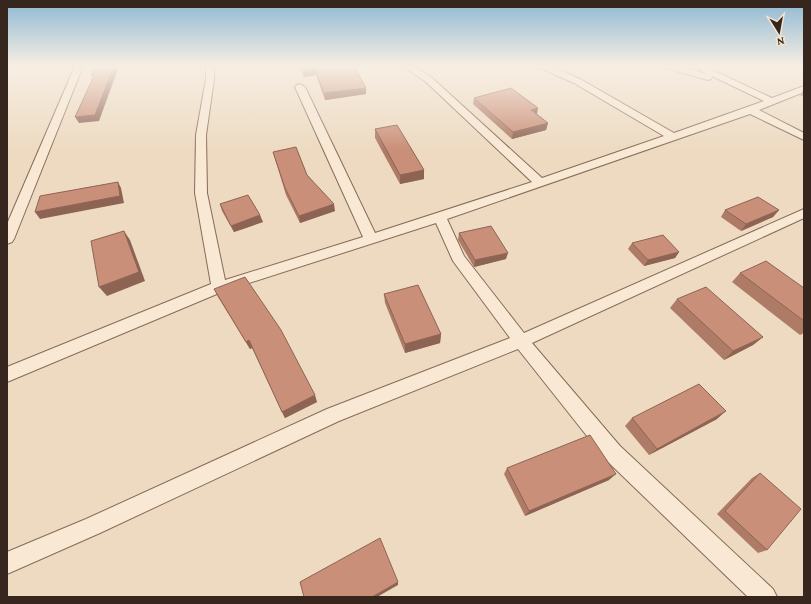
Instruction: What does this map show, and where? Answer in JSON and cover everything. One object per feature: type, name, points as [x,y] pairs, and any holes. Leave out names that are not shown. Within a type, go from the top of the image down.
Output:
[{"type":"street","points":[[7,240],[67,94]]},
{"type":"street","points":[[208,94],[201,135],[201,193],[219,287]]},
{"type":"street","points":[[303,94],[371,238]]},
{"type":"street","points":[[445,94],[540,182]]},
{"type":"street","points":[[600,94],[673,137]]},
{"type":"street","points":[[756,94],[773,102]]},
{"type":"street","points":[[7,373],[219,287],[440,216],[751,110],[792,94]]},
{"type":"street","points":[[751,110],[804,137]]},
{"type":"street","points":[[7,563],[93,526],[333,415],[521,341],[804,213]]},
{"type":"street","points":[[440,216],[458,258],[521,341],[613,453],[765,597]]},
{"type":"building","points":[[86,94],[103,94],[95,115],[75,117]]},
{"type":"building","points":[[488,94],[519,94],[538,108],[531,110],[548,123],[513,132],[474,98]]},
{"type":"building","points":[[397,125],[424,170],[400,175],[375,129]]},
{"type":"building","points":[[296,147],[307,175],[334,204],[299,216],[285,188],[273,152]]},
{"type":"building","points":[[118,182],[120,196],[35,212],[40,196]]},
{"type":"building","points":[[248,195],[260,215],[231,226],[220,204]]},
{"type":"building","points":[[758,197],[779,210],[746,224],[725,210]]},
{"type":"building","points":[[491,226],[508,253],[475,260],[459,233]]},
{"type":"building","points":[[124,231],[139,272],[99,287],[91,241]]},
{"type":"building","points":[[663,235],[679,252],[648,260],[632,243]]},
{"type":"building","points":[[766,261],[804,288],[804,321],[740,273]]},
{"type":"building","points":[[245,277],[281,330],[315,395],[282,412],[249,340],[246,342],[214,289]]},
{"type":"building","points":[[418,285],[441,334],[405,344],[384,294]]},
{"type":"building","points":[[706,287],[763,337],[733,351],[677,299]]},
{"type":"building","points":[[699,384],[726,411],[657,449],[632,418]]},
{"type":"building","points":[[590,435],[616,474],[529,511],[507,468]]},
{"type":"building","points":[[760,473],[801,509],[767,550],[725,511]]},
{"type":"building","points":[[380,538],[398,582],[372,597],[304,597],[300,582]]}]
